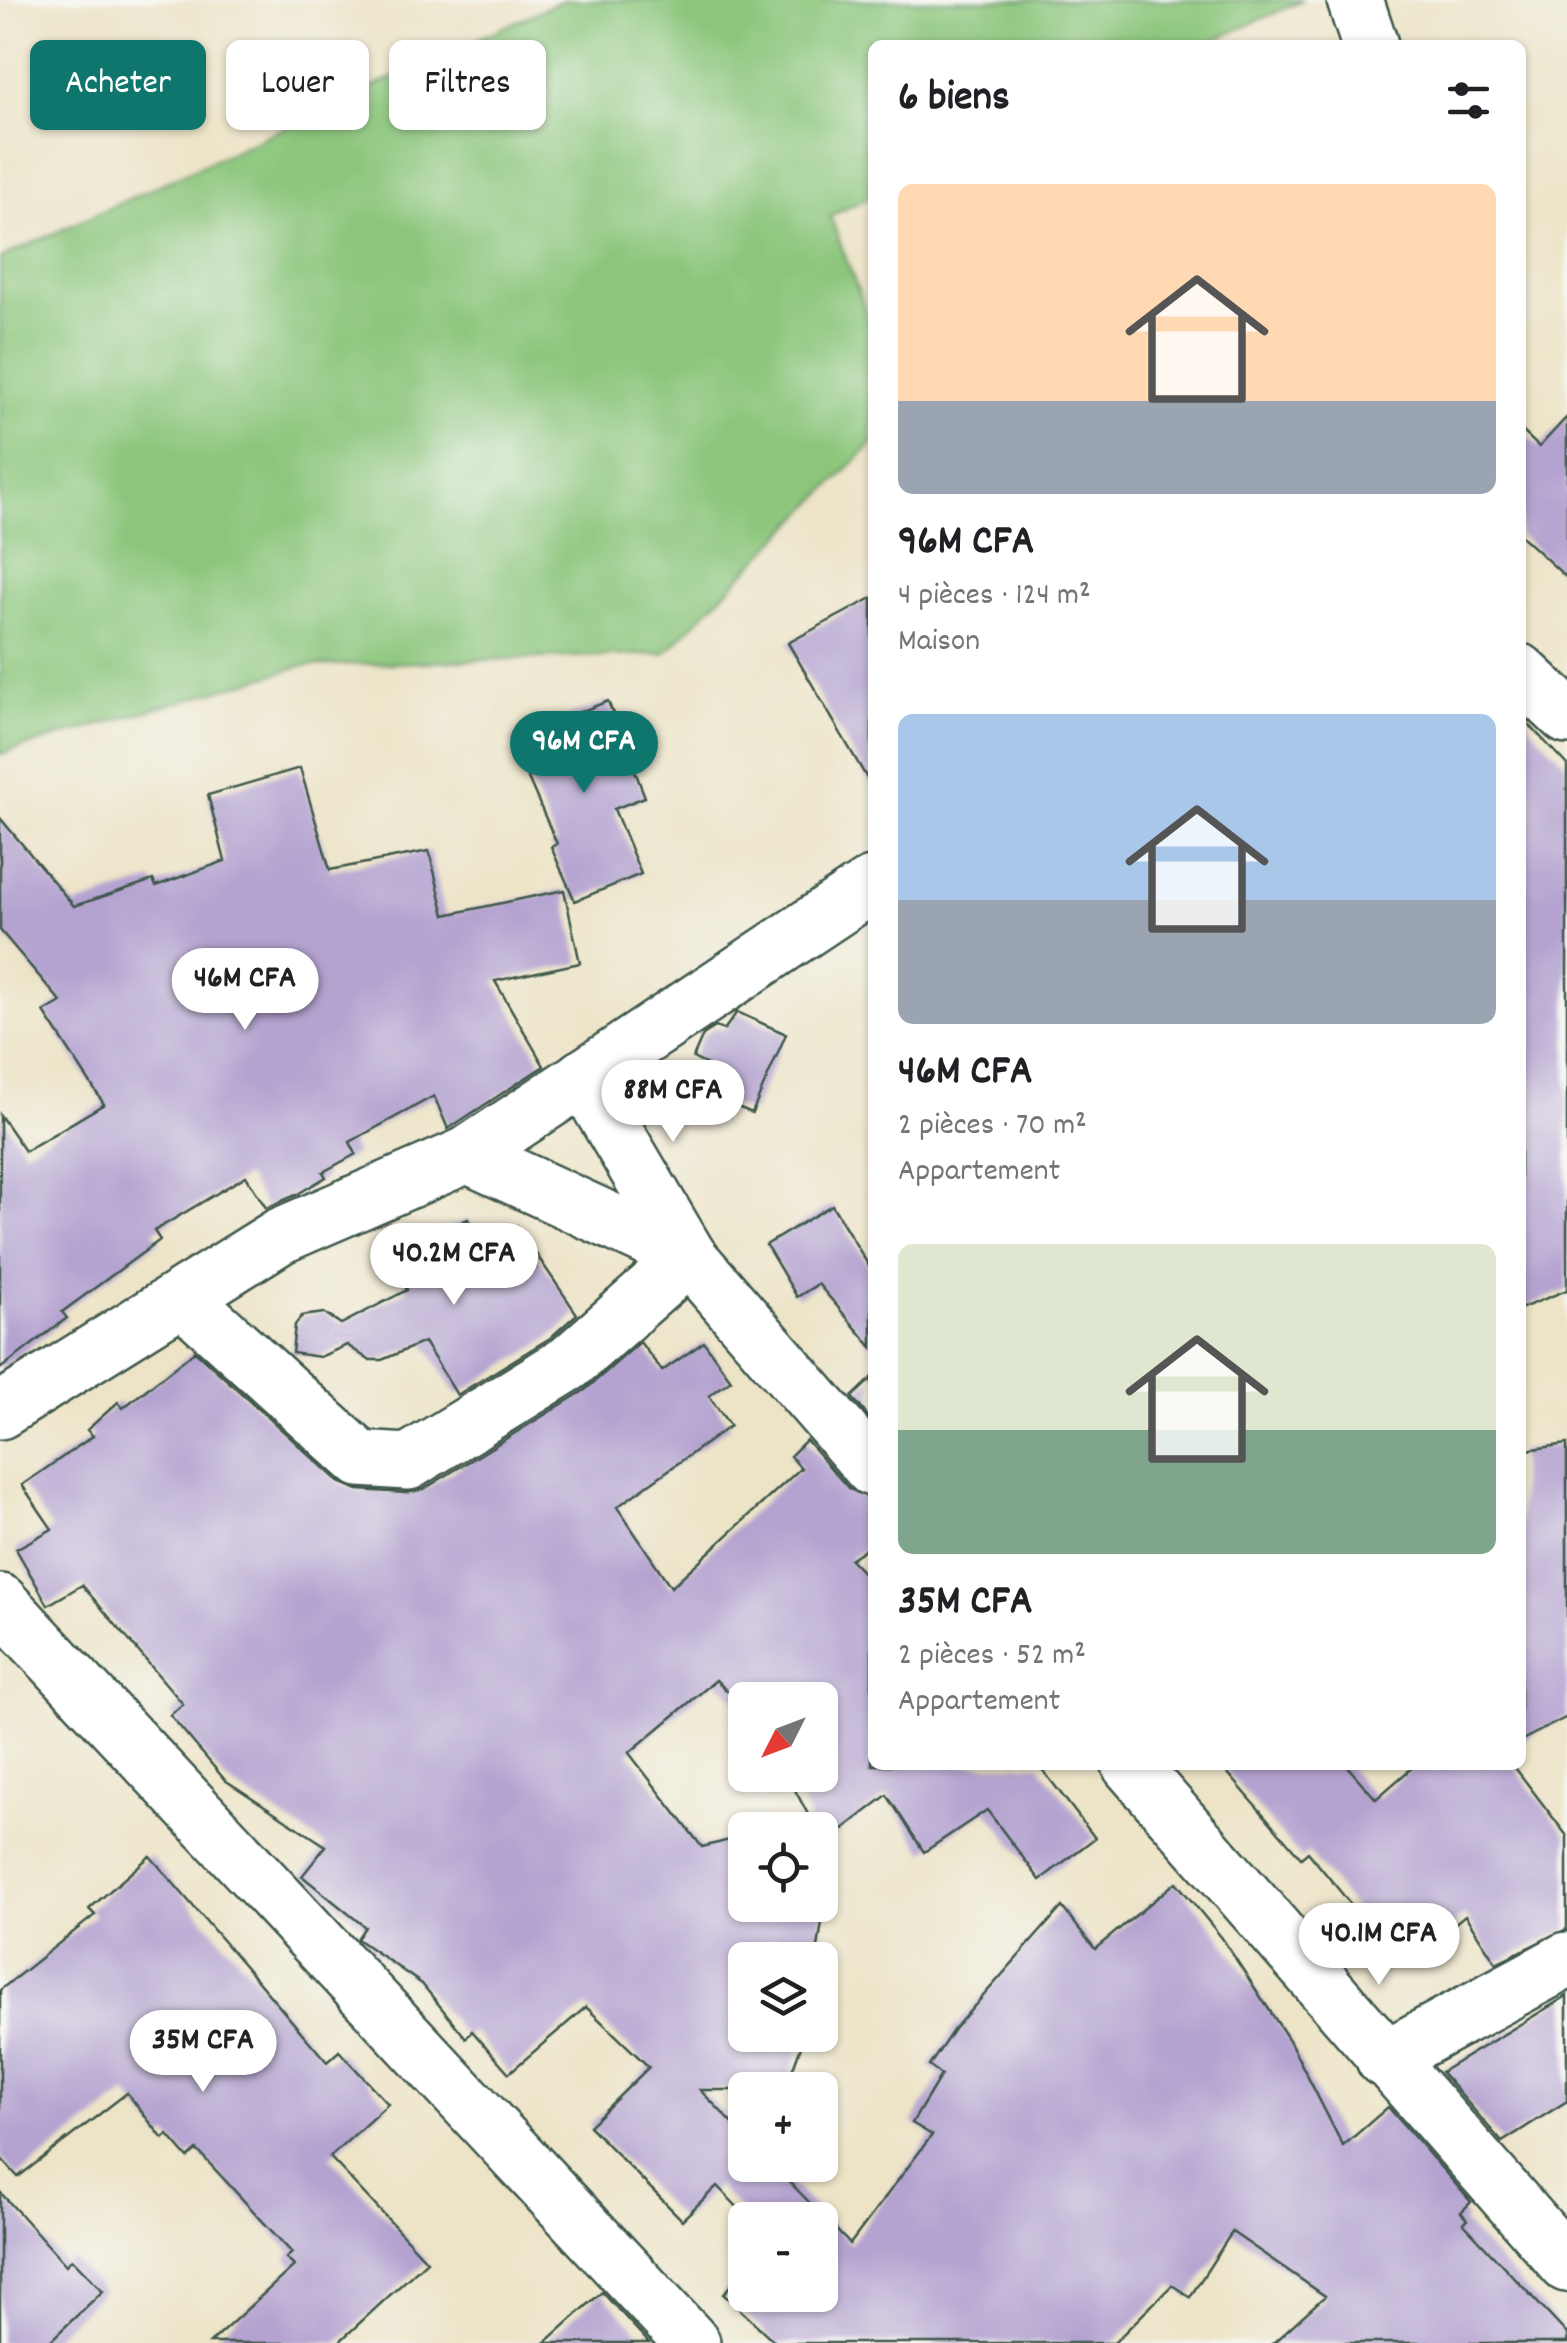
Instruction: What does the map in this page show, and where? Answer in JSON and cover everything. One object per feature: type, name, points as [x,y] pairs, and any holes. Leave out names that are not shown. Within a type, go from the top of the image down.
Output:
[{"type":"street","points":[[1355,0],[1368,40]]},
{"type":"street","points":[[1526,678],[1567,716]]},
{"type":"street","points":[[0,1412],[280,1236],[468,1155],[868,888]]},
{"type":"street","points":[[583,1077],[689,1256],[868,1463]]},
{"type":"street","points":[[468,1155],[689,1256]]},
{"type":"street","points":[[184,1299],[360,1459],[408,1462],[569,1362],[689,1256]]},
{"type":"street","points":[[0,1602],[692,2343]]},
{"type":"street","points":[[1134,1770],[1567,2264]]},
{"type":"street","points":[[1384,2059],[1567,1960]]},
{"type":"green space","points":[[563,0],[1303,0],[1215,40],[868,40],[868,198],[830,216],[868,317],[868,448],[664,654],[302,666],[0,754],[0,258],[279,130],[369,130],[369,89],[389,80],[389,130],[546,130],[546,40],[476,40]]},
{"type":"building","points":[[1567,417],[1567,578],[1526,540],[1526,435],[1539,447]]},
{"type":"building","points":[[868,600],[868,780],[788,643]]},
{"type":"building","points":[[608,701],[645,797],[614,809],[641,874],[575,901],[551,847],[557,844],[511,739]]},
{"type":"building","points":[[1526,721],[1567,765],[1567,1290],[1526,1307]]},
{"type":"building","points":[[300,768],[330,870],[429,851],[445,915],[564,890],[580,963],[495,981],[544,1066],[448,1129],[434,1096],[350,1142],[356,1154],[323,1172],[326,1177],[296,1195],[266,1208],[246,1176],[154,1231],[160,1240],[62,1312],[67,1318],[0,1369],[0,1115],[25,1151],[104,1104],[44,1012],[61,1002],[0,930],[0,818],[74,906],[153,880],[156,886],[225,861],[208,795]]},
{"type":"building","points":[[737,1012],[786,1034],[752,1113],[696,1090],[707,1065],[693,1058],[703,1035],[715,1027],[724,1030]]},
{"type":"building","points":[[832,1205],[868,1264],[868,1342],[818,1284],[797,1297],[766,1245]]},
{"type":"building","points":[[468,1219],[483,1250],[517,1226],[577,1314],[550,1338],[457,1395],[424,1342],[382,1360],[369,1360],[347,1345],[320,1357],[292,1353],[295,1325],[302,1316],[324,1313],[341,1324],[407,1290],[394,1253]]},
{"type":"building","points":[[640,1342],[662,1371],[704,1342],[731,1380],[709,1396],[730,1426],[617,1507],[671,1587],[801,1468],[790,1456],[806,1440],[849,1489],[868,1496],[868,1547],[850,1559],[868,1578],[868,1770],[1043,1770],[1095,1838],[1040,1880],[987,1810],[924,1852],[887,1795],[838,1833],[838,1812],[807,1812],[796,1792],[838,1792],[838,1682],[728,1682],[728,1692],[716,1680],[629,1753],[702,1847],[728,1840],[728,1922],[822,1922],[819,1942],[728,1942],[728,2052],[799,2052],[792,2072],[728,2072],[728,2090],[700,2090],[728,2119],[728,2182],[790,2182],[809,2202],[733,2202],[717,2186],[682,2220],[589,2126],[649,2067],[586,2007],[509,2073],[472,2031],[466,2038],[422,1984],[357,1939],[365,1927],[302,1876],[326,1846],[225,1780],[170,1715],[183,1704],[82,1585],[48,1605],[16,1549],[52,1529],[22,1485],[93,1436],[87,1430],[118,1402],[123,1408],[195,1351],[339,1482],[358,1490],[406,1493],[424,1489],[585,1390]]},
{"type":"building","points":[[868,1382],[868,1416],[852,1397]]},
{"type":"building","points":[[1567,1444],[1567,1717],[1526,1738],[1526,1450]]},
{"type":"building","points":[[1225,1770],[1350,1770],[1376,1799],[1409,1770],[1517,1770],[1567,1836],[1567,1929],[1496,1963],[1465,1915],[1402,1967],[1308,1852],[1301,1858]]},
{"type":"building","points":[[150,1856],[327,2062],[339,2051],[388,2104],[330,2157],[427,2261],[338,2343],[210,2343],[294,2266],[286,2258],[292,2253],[197,2150],[188,2158],[168,2135],[163,2139],[127,2093],[18,2177],[0,2157],[0,1990],[95,1915],[89,1909]]},
{"type":"building","points":[[1176,1882],[1222,1938],[1289,2040],[1343,2146],[1388,2107],[1471,2202],[1461,2212],[1467,2220],[1463,2223],[1567,2334],[1567,2343],[1273,2343],[1325,2296],[1232,2232],[1190,2297],[1172,2285],[1114,2343],[776,2343],[742,2312],[838,2312],[838,2232],[850,2244],[932,2135],[912,2123],[941,2075],[929,2066],[954,2029],[1062,1907],[1095,1949]]},
{"type":"building","points":[[1567,1996],[1567,2101],[1502,2142],[1441,2072]]},
{"type":"building","points":[[0,2192],[66,2265],[72,2259],[103,2291],[48,2343],[0,2343]]},
{"type":"building","points":[[602,2292],[649,2343],[545,2343]]}]
